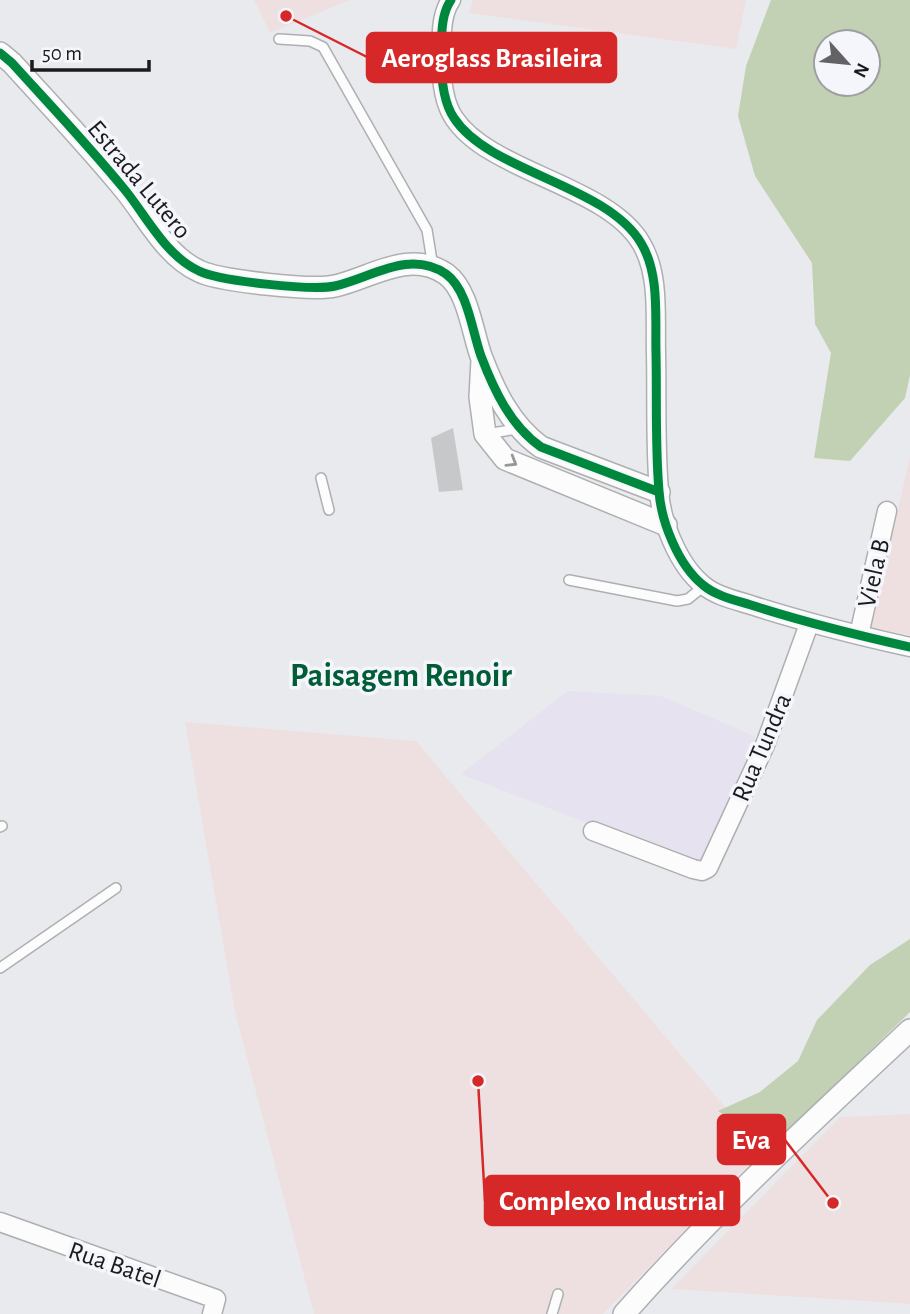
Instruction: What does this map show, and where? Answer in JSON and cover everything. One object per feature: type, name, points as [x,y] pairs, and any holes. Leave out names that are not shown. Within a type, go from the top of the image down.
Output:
[{"type":"street","points":[[451,0],[442,22],[441,66],[445,97],[454,118],[494,151],[594,203],[626,225],[641,242],[649,261],[655,300],[659,492],[666,525],[691,573],[704,586],[722,595],[809,624],[910,647]]},
{"type":"street","name":"Estrada Lutero","points":[[0,53],[12,63],[124,189],[176,256],[202,273],[316,288],[334,286],[401,264],[434,268]]},
{"type":"street","points":[[434,268],[456,285],[482,357],[506,411],[519,428],[541,447],[659,492]]},
{"type":"street","points":[[482,357],[480,397],[485,434],[493,448],[518,467],[666,525]]},
{"type":"street","name":"Viela B","points":[[859,635],[887,511]]},
{"type":"street","name":"Rua Tundra","points":[[593,831],[693,869],[702,871],[708,868],[765,745],[809,624]]},
{"type":"street","points":[[624,1314],[666,1267],[776,1157],[910,1030]]},
{"type":"street","name":"Rua Batel","points":[[0,1222],[216,1299],[212,1314]]},
{"type":"lane","points":[[279,39],[310,41],[323,47],[427,230],[434,268]]},
{"type":"lane","points":[[485,434],[519,428]]},
{"type":"lane","points":[[321,478],[329,510]]},
{"type":"lane","points":[[569,580],[677,601],[688,599],[704,586]]},
{"type":"lane","points":[[0,968],[116,888]]},
{"type":"lane","points":[[552,1314],[558,1294]]},
{"type":"shaded area","points":[[254,0],[350,0],[270,33]]},
{"type":"shaded area","points":[[473,0],[746,0],[736,49],[469,13]]},
{"type":"shaded area","points":[[910,456],[910,635],[871,628]]},
{"type":"shaded area","points":[[568,691],[661,696],[756,737],[708,854],[694,865],[461,774]]},
{"type":"shaded area","points":[[185,722],[416,741],[762,1151],[603,1314],[314,1314],[235,1012]]},
{"type":"shaded area","points":[[910,1114],[910,1304],[671,1289],[840,1117]]},
{"type":"green space","points":[[771,0],[910,0],[910,375],[905,398],[850,461],[814,458],[831,353],[815,324],[812,263],[755,176],[738,116],[746,66]]},
{"type":"green space","points":[[910,939],[910,1012],[772,1146],[718,1111],[760,1092],[798,1061],[817,1020],[870,965]]},
{"type":"building","points":[[453,428],[463,490],[439,492],[431,438]]},
{"type":"cycle path","points":[[451,0],[443,20],[441,63],[445,96],[454,118],[471,136],[493,152],[576,192],[625,223],[647,255],[655,296],[660,503],[672,542],[686,566],[703,585],[726,597],[810,623],[910,647]]},
{"type":"cycle path","points":[[0,53],[83,142],[125,190],[167,246],[187,264],[210,275],[307,287],[335,286],[404,265],[432,267],[446,274],[459,290],[491,381],[512,418],[530,438],[541,447],[659,492]]},
{"type":"place","name":"Aeroglass Brasileira","points":[[286,16]]},
{"type":"place","name":"Complexo Industrial","points":[[478,1081]]},
{"type":"place","name":"Eva","points":[[833,1203]]},
{"type":"district","name":"Paisagem Renoir","points":[[401,674]]}]
